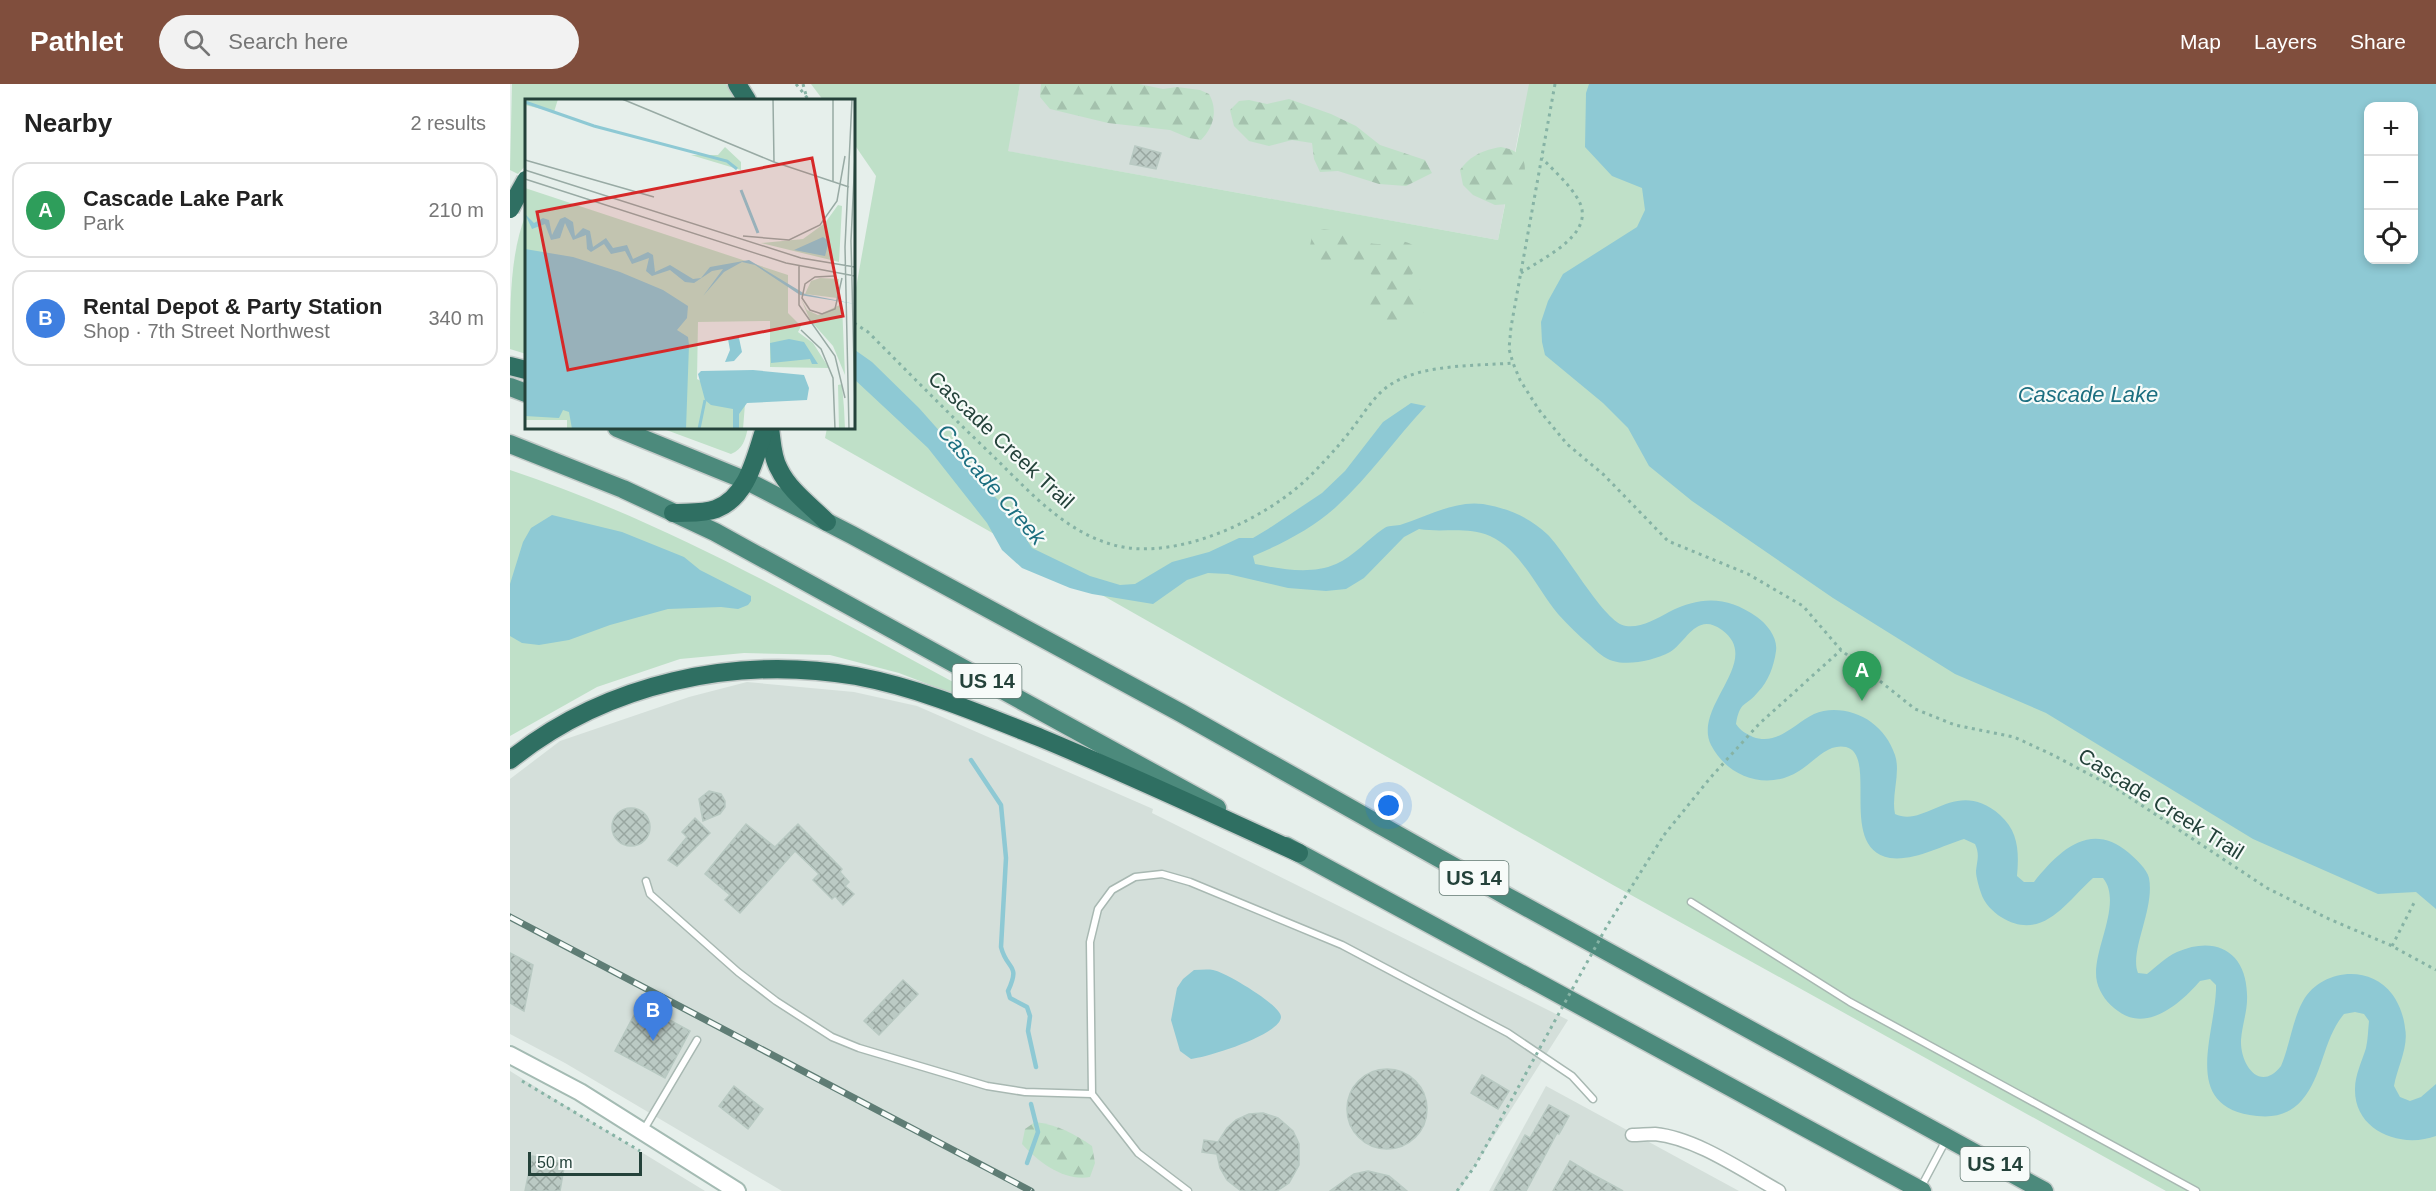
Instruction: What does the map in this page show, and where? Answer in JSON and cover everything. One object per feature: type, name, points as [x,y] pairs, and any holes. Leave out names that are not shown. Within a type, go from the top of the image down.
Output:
[{"type":"highway","points":[[737,84],[746,99]]},
{"type":"highway","points":[[510,209],[525,182]]},
{"type":"highway","points":[[510,366],[525,370]]},
{"type":"highway","points":[[510,387],[525,393]]},
{"type":"highway","points":[[619,429],[747,481],[827,522]]},
{"type":"highway","points":[[673,513],[715,509],[732,500],[747,481],[765,429]]},
{"type":"highway","name":"US 14","points":[[770,429],[773,452],[779,470],[790,486],[827,522],[1181,712],[1528,908],[2044,1191]]},
{"type":"highway","name":"US 14","points":[[510,444],[557,461],[715,532],[1299,853],[1921,1190]]},
{"type":"highway","points":[[510,760],[547,732],[622,697],[653,686],[694,676],[738,671],[776,669],[819,671],[902,687],[980,714],[1073,751],[1299,853]]},
{"type":"main road","points":[[510,1055],[580,1092],[737,1191]]},
{"type":"street","points":[[1632,1135],[1655,1134],[1678,1139],[1698,1147],[1779,1191]]},
{"type":"lane","points":[[1188,1191],[1138,1153],[1092,1094],[1090,942],[1098,909],[1112,890],[1135,877],[1162,874],[1215,891],[1342,945],[1508,1033],[1572,1076],[1593,1099]]},
{"type":"lane","points":[[646,881],[650,894],[738,972],[776,1001],[832,1037],[859,1048],[987,1086],[1025,1092],[1092,1094]]},
{"type":"lane","points":[[1691,902],[1850,1002],[2196,1191]]},
{"type":"lane","points":[[643,1132],[697,1041]]},
{"type":"lane","points":[[1921,1190],[1947,1137]]},
{"type":"path","points":[[796,84],[807,98]]},
{"type":"path","points":[[803,84],[807,98]]},
{"type":"path","points":[[1513,363],[1509,349],[1511,327],[1555,84]]},
{"type":"path","points":[[1520,274],[1573,237],[1584,215],[1576,196],[1542,158]]},
{"type":"path","name":"Cascade Creek Trail","points":[[855,324],[868,332],[1049,509],[1081,531],[1114,545],[1142,548],[1178,546],[1189,543],[1221,532],[1267,509],[1306,480],[1331,455],[1375,398],[1391,383],[1425,371],[1513,363],[1520,380],[1539,410],[1567,444],[1604,475],[1668,541],[1748,574],[1803,606],[1841,650],[1915,709],[1955,725],[2014,737],[2053,755],[2117,789],[2266,888],[2329,919],[2392,946],[2436,970]]},
{"type":"path","points":[[1457,1191],[1475,1166],[1622,898],[1664,835],[1711,777],[1759,724],[1841,650]]},
{"type":"path","points":[[2392,946],[2415,901]]},
{"type":"path","points":[[518,1079],[644,1153]]},
{"type":"shaded area","points":[[1020,84],[1537,84],[1520,126],[1498,240],[1007,151]]},
{"type":"shaded area","points":[[747,682],[854,692],[917,706],[1153,809],[1152,813],[1568,1020],[1459,1191],[782,1191],[565,1063],[510,1034],[510,779],[560,741],[689,697]]},
{"type":"shaded area","points":[[510,1071],[574,1111],[705,1191],[510,1191]]},
{"type":"shaded area","points":[[1546,1086],[1739,1191],[1489,1191]]},
{"type":"green space","points":[[512,84],[726,84],[736,99],[525,99],[525,166],[518,174],[510,170]]},
{"type":"green space","points":[[811,84],[1020,84],[1008,151],[1498,240],[1529,84],[2436,84],[2436,1191],[2166,1191],[1613,885],[825,438],[827,429],[855,429],[855,293],[876,176],[855,145],[855,99],[822,99]]},
{"type":"green space","points":[[1041,84],[1139,84],[1163,89],[1177,87],[1200,90],[1209,94],[1212,100],[1214,112],[1212,124],[1201,140],[1170,130],[1108,123],[1050,109],[1040,97]]},
{"type":"green space","points":[[1289,99],[1356,126],[1380,145],[1425,160],[1432,173],[1406,186],[1379,184],[1338,171],[1320,172],[1314,159],[1312,143],[1292,140],[1269,146],[1249,141],[1234,126],[1230,110],[1239,101],[1249,100],[1267,104]]},
{"type":"green space","points":[[1501,147],[1519,154],[1525,166],[1525,174],[1517,199],[1509,204],[1495,205],[1473,195],[1463,185],[1460,170],[1478,154]]},
{"type":"green space","points":[[525,217],[525,354],[510,349],[514,262]]},
{"type":"green space","points":[[1324,229],[1369,243],[1402,241],[1414,246],[1421,252],[1412,275],[1423,295],[1424,312],[1412,320],[1399,324],[1370,320],[1369,304],[1378,290],[1373,276],[1358,264],[1344,262],[1331,267],[1316,266],[1309,250],[1313,232]]},
{"type":"green space","points":[[664,429],[748,429],[741,447],[731,454]]},
{"type":"green space","points":[[510,470],[570,491],[686,542],[800,599],[968,690],[959,696],[899,673],[830,655],[744,653],[680,659],[597,687],[510,736]]},
{"type":"green space","points":[[1035,1122],[1065,1130],[1092,1146],[1095,1163],[1090,1177],[1081,1178],[1062,1174],[1044,1164],[1028,1151],[1022,1144],[1025,1129]]},
{"type":"water","name":"Cascade Lake","points":[[1589,84],[2436,84],[2436,909],[2416,892],[2378,894],[2253,839],[2046,713],[1955,674],[1833,598],[1692,501],[1649,466],[1628,428],[1603,403],[1545,355],[1542,342],[1541,322],[1548,301],[1563,274],[1637,227],[1645,210],[1642,188],[1612,176],[1585,147],[1586,93]]},
{"type":"water","points":[[855,350],[872,362],[919,408],[967,467],[1011,514],[1032,548],[1090,576],[1120,585],[1135,584],[1172,562],[1209,552],[1239,538],[1253,538],[1268,529],[1322,493],[1345,471],[1383,422],[1411,403],[1426,406],[1360,483],[1336,507],[1297,535],[1253,556],[1255,564],[1296,570],[1326,567],[1349,557],[1387,527],[1400,525],[1462,504],[1483,504],[1517,514],[1540,528],[1555,543],[1607,613],[1626,626],[1643,624],[1681,607],[1703,601],[1724,602],[1746,610],[1768,627],[1774,636],[1776,651],[1768,679],[1739,711],[1736,724],[1743,732],[1753,737],[1770,739],[1785,733],[1814,714],[1828,710],[1844,711],[1865,718],[1883,733],[1895,755],[1897,769],[1895,814],[1907,817],[1918,815],[1955,802],[1969,800],[1984,804],[2000,815],[2011,828],[2018,851],[2017,876],[2024,882],[2034,882],[2065,850],[2088,840],[2101,839],[2129,853],[2148,875],[2150,890],[2137,953],[2138,973],[2147,974],[2173,954],[2191,947],[2204,945],[2216,947],[2235,958],[2245,979],[2247,994],[2241,1040],[2242,1049],[2248,1066],[2253,1073],[2259,1076],[2266,1077],[2273,1074],[2281,1066],[2299,1009],[2311,990],[2321,982],[2346,974],[2371,978],[2383,984],[2397,1002],[2406,1035],[2394,1086],[2400,1097],[2410,1101],[2421,1097],[2436,1084],[2436,1136],[2408,1140],[2395,1138],[2371,1126],[2362,1116],[2357,1104],[2355,1084],[2367,1041],[2369,1021],[2364,1014],[2355,1012],[2344,1014],[2337,1024],[2309,1090],[2292,1109],[2270,1116],[2257,1116],[2233,1110],[2218,1100],[2210,1086],[2207,1068],[2208,1049],[2216,985],[2210,979],[2200,981],[2183,998],[2163,1012],[2140,1019],[2129,1017],[2118,1011],[2102,995],[2097,982],[2096,970],[2110,901],[2103,878],[2093,878],[2064,907],[2042,922],[2029,925],[2016,924],[1995,913],[1982,897],[1976,876],[1978,854],[1975,844],[1964,839],[1918,855],[1899,858],[1890,858],[1874,851],[1865,838],[1861,821],[1859,766],[1855,754],[1846,747],[1827,750],[1799,771],[1775,780],[1750,778],[1728,766],[1711,745],[1708,730],[1711,715],[1732,670],[1735,656],[1733,642],[1722,630],[1713,625],[1698,626],[1676,648],[1657,657],[1634,662],[1610,660],[1595,650],[1558,614],[1520,560],[1501,542],[1481,533],[1464,530],[1419,529],[1404,537],[1364,578],[1346,589],[1326,591],[1288,588],[1228,574],[1208,573],[1187,580],[1153,604],[1092,594],[1070,588],[1022,568],[1002,550],[987,523],[928,448],[855,380]]},
{"type":"water","points":[[552,515],[622,532],[684,557],[700,570],[751,596],[751,601],[748,605],[738,609],[721,607],[668,609],[610,625],[569,640],[539,645],[522,643],[510,636],[510,584],[523,542],[531,528]]},
{"type":"water","points":[[1194,970],[1219,972],[1263,997],[1279,1012],[1281,1017],[1278,1024],[1257,1038],[1191,1059],[1180,1051],[1171,1020],[1177,988],[1183,979]]},
{"type":"building","points":[[1135,146],[1161,153],[1156,169],[1130,164]]},
{"type":"building","points":[[709,791],[721,794],[725,807],[720,814],[703,821],[699,799]]},
{"type":"building","points":[[631,808],[638,809],[644,814],[649,820],[649,834],[644,840],[638,845],[631,846],[624,845],[618,840],[613,834],[612,827],[613,820],[618,814],[624,809]]},
{"type":"building","points":[[695,818],[710,833],[677,866],[668,860],[687,837],[682,832]]},
{"type":"building","points":[[746,824],[775,847],[798,824],[842,869],[840,872],[849,882],[845,886],[854,894],[843,905],[835,896],[832,899],[813,880],[819,874],[795,851],[740,913],[725,900],[730,895],[705,874]]},
{"type":"building","points":[[510,953],[533,965],[524,1011],[510,1003]]},
{"type":"building","points":[[903,980],[918,994],[879,1035],[864,1021]]},
{"type":"building","points":[[640,1004],[690,1031],[665,1078],[615,1051]]},
{"type":"building","points":[[1379,1069],[1395,1069],[1416,1080],[1427,1101],[1427,1117],[1416,1138],[1395,1149],[1379,1149],[1365,1143],[1353,1131],[1347,1117],[1347,1101],[1353,1087],[1365,1075]]},
{"type":"building","points":[[1482,1075],[1509,1091],[1498,1109],[1471,1093]]},
{"type":"building","points":[[734,1086],[763,1109],[748,1129],[719,1106]]},
{"type":"building","points":[[1549,1105],[1569,1116],[1559,1134],[1557,1133],[1526,1191],[1494,1191],[1525,1135],[1530,1138]]},
{"type":"building","points":[[1263,1113],[1278,1118],[1293,1131],[1299,1144],[1299,1165],[1289,1183],[1277,1191],[1241,1191],[1227,1180],[1220,1168],[1217,1154],[1202,1152],[1204,1140],[1218,1142],[1227,1128],[1236,1120],[1249,1114]]},
{"type":"building","points":[[532,1156],[565,1162],[560,1191],[525,1191]]},
{"type":"building","points":[[1570,1161],[1590,1173],[1623,1191],[1553,1191]]},
{"type":"building","points":[[1368,1171],[1389,1176],[1407,1191],[1330,1191],[1354,1174]]},
{"type":"waterway","points":[[971,760],[1001,805],[1006,858],[1001,947],[1013,971],[1008,991],[1010,998],[1027,1007],[1030,1016],[1028,1031],[1036,1067]]},
{"type":"waterway","points":[[1027,1163],[1038,1132],[1031,1104]]},
{"type":"railway","points":[[510,917],[1031,1191]]},
{"type":"place","name":"Cascade Lake Park","points":[[1862,701]]},
{"type":"place","name":"Rental Depot & Party Station","points":[[653,1041]]},
{"type":"water label","name":"Cascade Creek","points":[[992,484]]}]
